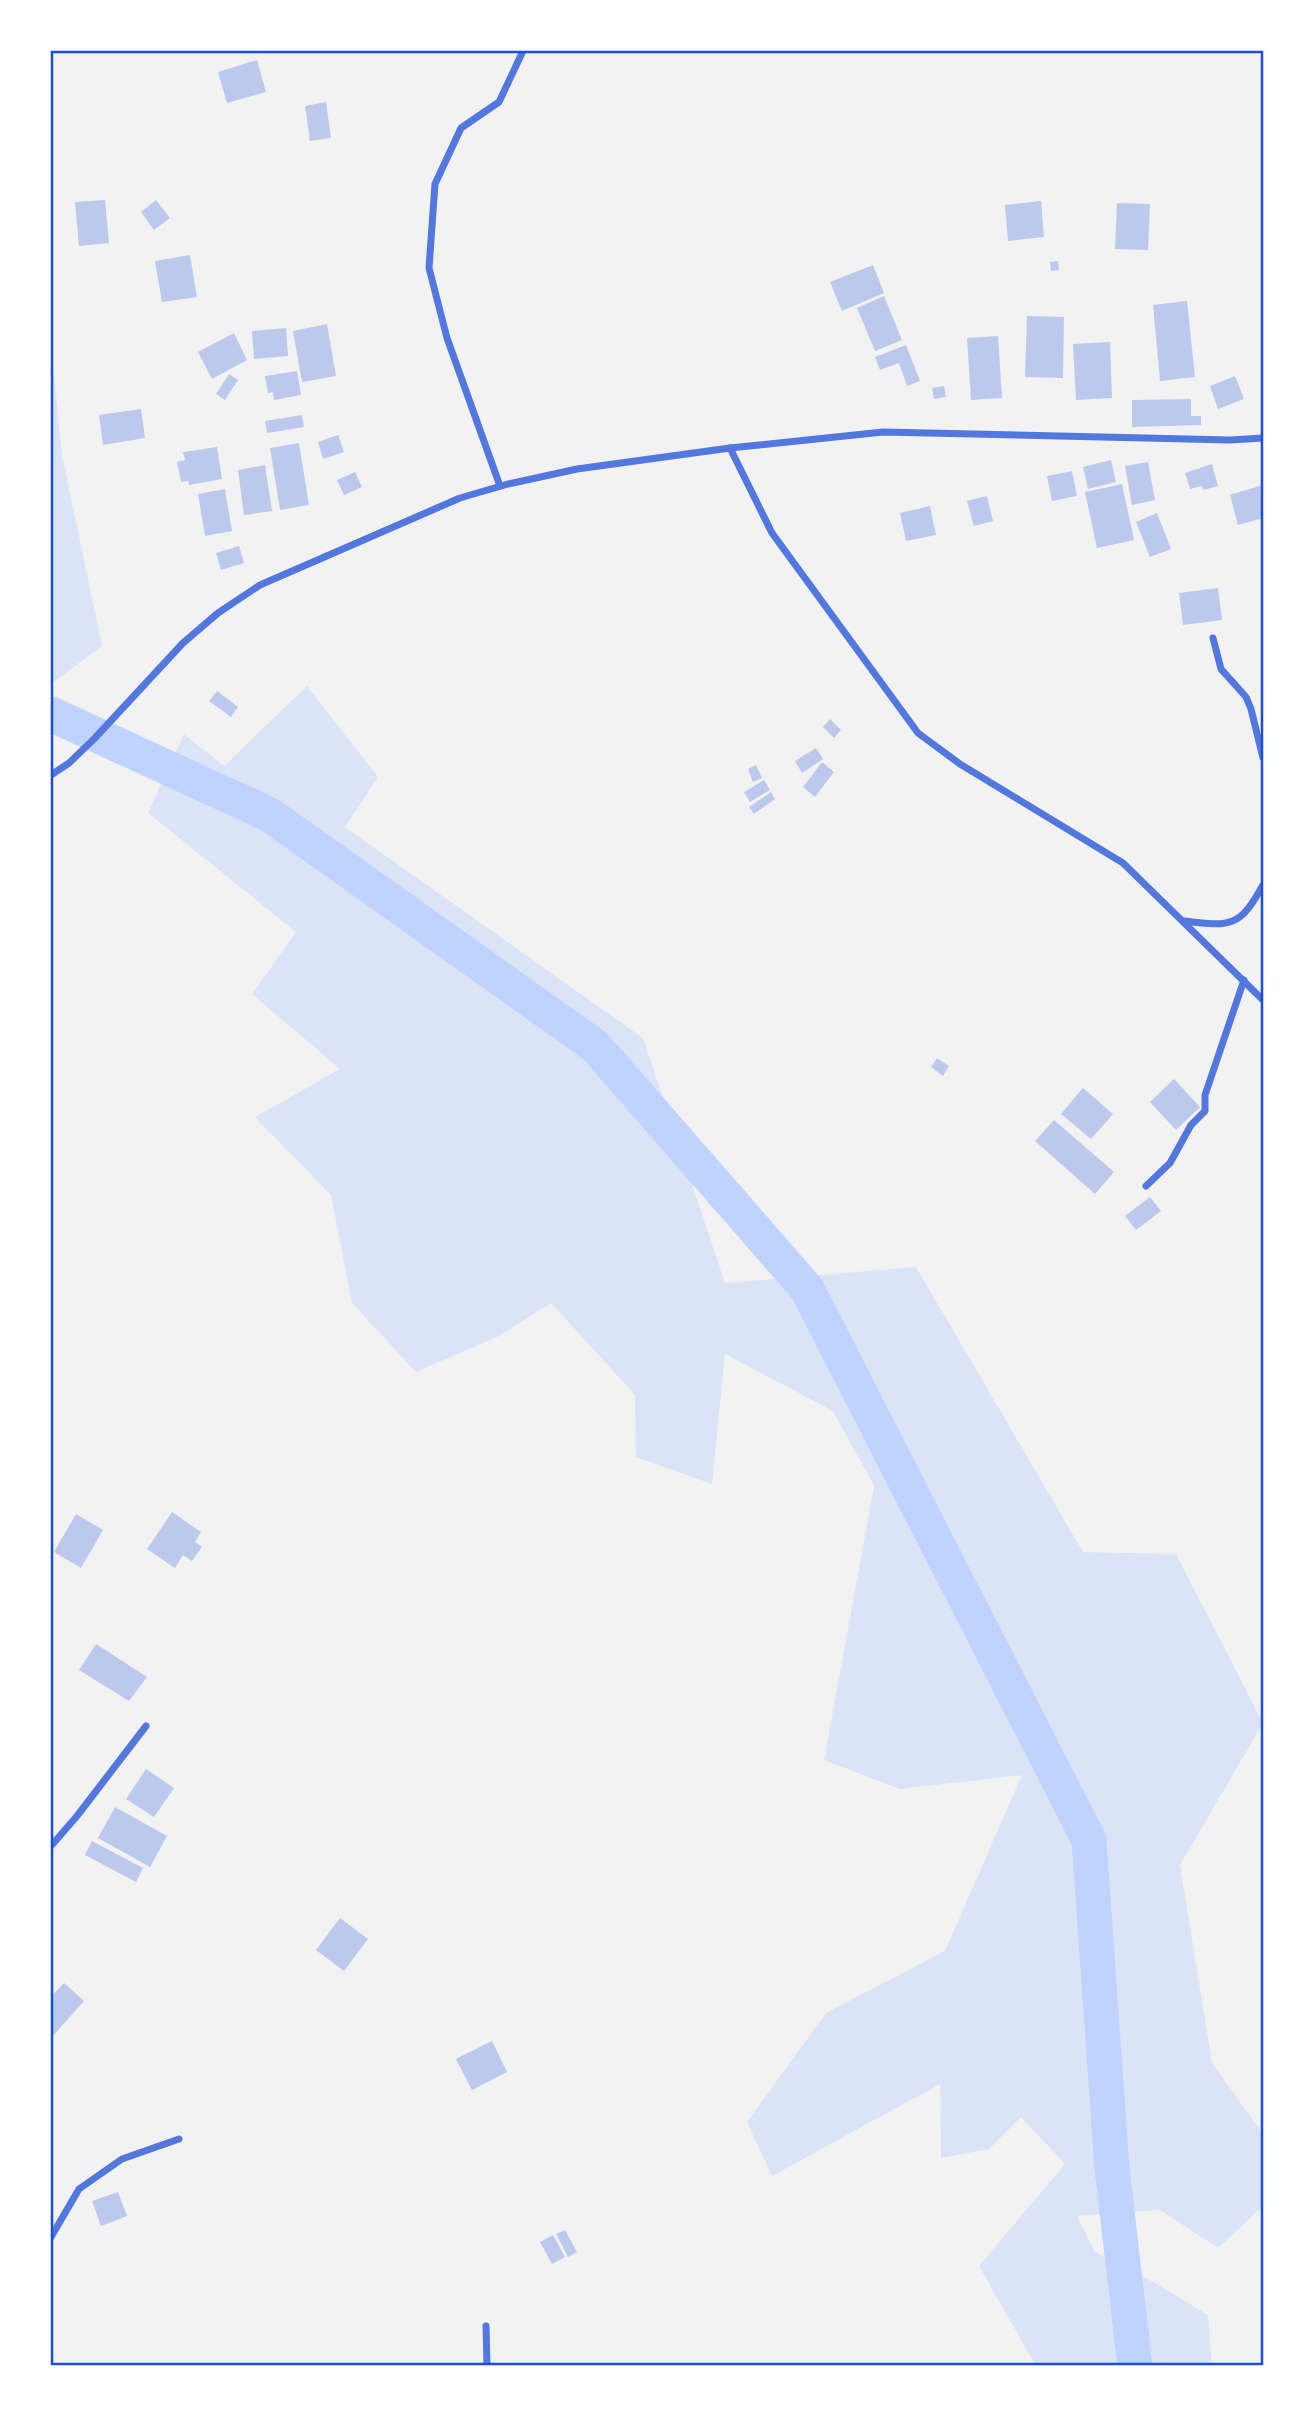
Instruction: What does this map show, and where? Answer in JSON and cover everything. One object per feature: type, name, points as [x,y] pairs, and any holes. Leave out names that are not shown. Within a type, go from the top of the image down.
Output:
[{"type":"street","points":[[500,486],[447,338],[429,268],[435,184],[461,128],[499,102],[523,51]]},
{"type":"street","points":[[51,775],[69,763],[183,643],[218,614],[260,585],[460,498],[500,486],[577,469],[730,448],[883,432],[1230,440],[1263,438]]},
{"type":"street","points":[[730,448],[772,533],[918,733],[960,764],[1116,858],[1185,921],[1263,1000]]},
{"type":"street","points":[[1213,638],[1221,669],[1245,697],[1251,709],[1263,758]]},
{"type":"street","points":[[1185,921],[1212,925],[1236,922],[1250,910],[1263,885]]},
{"type":"street","points":[[1146,1186],[1170,1163],[1191,1125],[1205,1111],[1205,1095],[1244,980]]},
{"type":"street","points":[[51,1846],[146,1726]]},
{"type":"street","points":[[51,2237],[79,2189],[122,2159],[179,2139]]},
{"type":"street","points":[[486,2326],[487,2366]]},
{"type":"shaded area","points":[[51,343],[62,455],[102,646],[51,684]]},
{"type":"shaded area","points":[[307,686],[378,777],[345,827],[643,1038],[725,1283],[916,1267],[1083,1552],[1176,1554],[1263,1723],[1180,1865],[1212,2063],[1263,2134],[1263,2206],[1218,2248],[1160,2210],[1077,2216],[1095,2252],[1157,2284],[1208,2315],[1212,2366],[1036,2366],[979,2266],[1065,2164],[1021,2117],[989,2149],[941,2158],[940,2084],[772,2176],[747,2122],[826,2013],[945,1951],[1022,1775],[900,1789],[824,1760],[874,1486],[833,1411],[725,1354],[712,1484],[636,1457],[635,1395],[551,1303],[499,1336],[416,1372],[352,1303],[331,1195],[255,1117],[340,1069],[252,994],[296,932],[148,813],[184,734],[224,766]]},
{"type":"building","points":[[257,60],[266,92],[227,103],[218,72]]},
{"type":"building","points":[[326,102],[331,138],[310,141],[305,106]]},
{"type":"building","points":[[105,200],[109,243],[79,246],[75,202]]},
{"type":"building","points":[[156,200],[170,218],[154,230],[141,212]]},
{"type":"building","points":[[1041,201],[1044,237],[1008,241],[1005,205]]},
{"type":"building","points":[[1117,203],[1150,204],[1148,250],[1115,249]]},
{"type":"building","points":[[190,255],[197,297],[162,302],[155,261]]},
{"type":"building","points":[[1058,261],[1059,270],[1051,271],[1050,262]]},
{"type":"building","points":[[873,265],[884,293],[842,311],[830,282]]},
{"type":"building","points":[[884,296],[902,340],[875,351],[857,308]]},
{"type":"building","points":[[1187,301],[1195,377],[1160,381],[1153,305]]},
{"type":"building","points":[[1027,316],[1064,317],[1063,378],[1025,377]]},
{"type":"building","points":[[327,324],[336,376],[302,382],[293,331]]},
{"type":"building","points":[[286,328],[288,356],[254,359],[252,331]]},
{"type":"building","points":[[234,333],[247,360],[212,379],[198,352]]},
{"type":"building","points":[[998,336],[1002,398],[971,400],[967,338]]},
{"type":"building","points":[[1110,342],[1112,398],[1076,400],[1073,344]]},
{"type":"building","points":[[906,345],[920,381],[907,386],[899,363],[880,370],[875,357]]},
{"type":"building","points":[[297,371],[301,395],[274,400],[273,392],[268,393],[265,376]]},
{"type":"building","points":[[229,374],[238,380],[225,400],[216,394]]},
{"type":"building","points":[[1235,376],[1244,399],[1218,409],[1210,386]]},
{"type":"building","points":[[944,386],[946,397],[934,399],[932,388]]},
{"type":"building","points":[[1191,399],[1191,416],[1201,416],[1201,425],[1132,427],[1132,400]]},
{"type":"building","points":[[141,409],[145,438],[103,445],[99,415]]},
{"type":"building","points":[[302,415],[304,427],[267,433],[265,421]]},
{"type":"building","points":[[338,435],[344,452],[323,459],[318,442]]},
{"type":"building","points":[[299,443],[309,505],[280,510],[270,448]]},
{"type":"building","points":[[217,447],[222,479],[189,485],[188,481],[181,482],[177,462],[185,460],[183,452]]},
{"type":"building","points":[[1111,460],[1116,482],[1088,489],[1083,467]]},
{"type":"building","points":[[1148,462],[1155,500],[1132,505],[1125,466]]},
{"type":"building","points":[[1212,464],[1218,486],[1203,490],[1202,486],[1190,489],[1185,473]]},
{"type":"building","points":[[265,465],[272,511],[244,515],[238,470]]},
{"type":"building","points":[[1072,471],[1077,496],[1052,501],[1047,476]]},
{"type":"building","points":[[355,472],[362,487],[344,495],[337,480]]},
{"type":"building","points":[[1122,484],[1134,540],[1097,548],[1085,492]]},
{"type":"building","points":[[1263,485],[1263,518],[1238,525],[1230,495]]},
{"type":"building","points":[[225,489],[232,531],[205,536],[198,494]]},
{"type":"building","points":[[987,496],[993,521],[974,526],[967,501]]},
{"type":"building","points":[[930,506],[936,535],[906,541],[900,513]]},
{"type":"building","points":[[1157,513],[1171,549],[1150,557],[1136,522]]},
{"type":"building","points":[[239,546],[244,563],[221,570],[216,553]]},
{"type":"building","points":[[1218,588],[1222,620],[1183,625],[1179,593]]},
{"type":"building","points":[[217,691],[238,707],[231,717],[209,701]]},
{"type":"building","points":[[830,719],[841,730],[834,738],[823,727]]},
{"type":"building","points":[[816,748],[823,759],[802,773],[795,761]]},
{"type":"building","points":[[822,762],[834,772],[815,797],[803,787]]},
{"type":"building","points":[[756,765],[762,778],[753,782],[748,769]]},
{"type":"building","points":[[764,780],[770,790],[750,802],[744,792]]},
{"type":"building","points":[[771,792],[775,799],[754,814],[749,807]]},
{"type":"building","points":[[937,1058],[949,1066],[943,1076],[931,1067]]},
{"type":"building","points":[[1174,1079],[1200,1107],[1176,1130],[1150,1102]]},
{"type":"building","points":[[1083,1088],[1113,1114],[1091,1139],[1061,1114]]},
{"type":"building","points":[[1054,1120],[1114,1172],[1095,1194],[1035,1141]]},
{"type":"building","points":[[1150,1197],[1161,1211],[1136,1230],[1125,1216]]},
{"type":"building","points":[[172,1512],[201,1532],[195,1542],[202,1547],[192,1561],[183,1555],[175,1568],[147,1549]]},
{"type":"building","points":[[76,1514],[103,1530],[81,1568],[54,1552]]},
{"type":"building","points":[[96,1644],[147,1677],[129,1701],[79,1670]]},
{"type":"building","points":[[146,1769],[174,1788],[154,1817],[126,1799]]},
{"type":"building","points":[[115,1807],[167,1836],[150,1867],[98,1838]]},
{"type":"building","points":[[92,1841],[143,1868],[136,1882],[85,1855]]},
{"type":"building","points":[[340,1918],[368,1939],[344,1971],[316,1950]]},
{"type":"building","points":[[64,1983],[84,2001],[51,2038],[51,1997]]},
{"type":"building","points":[[492,2041],[507,2072],[472,2090],[456,2059]]},
{"type":"building","points":[[118,2192],[127,2216],[101,2226],[92,2201]]},
{"type":"building","points":[[565,2230],[577,2252],[568,2257],[556,2234]]},
{"type":"building","points":[[553,2235],[565,2257],[552,2264],[540,2242]]},
{"type":"waterway","points":[[51,714],[270,815],[595,1046],[807,1289],[1089,1840],[1112,2169],[1135,2366]]}]
